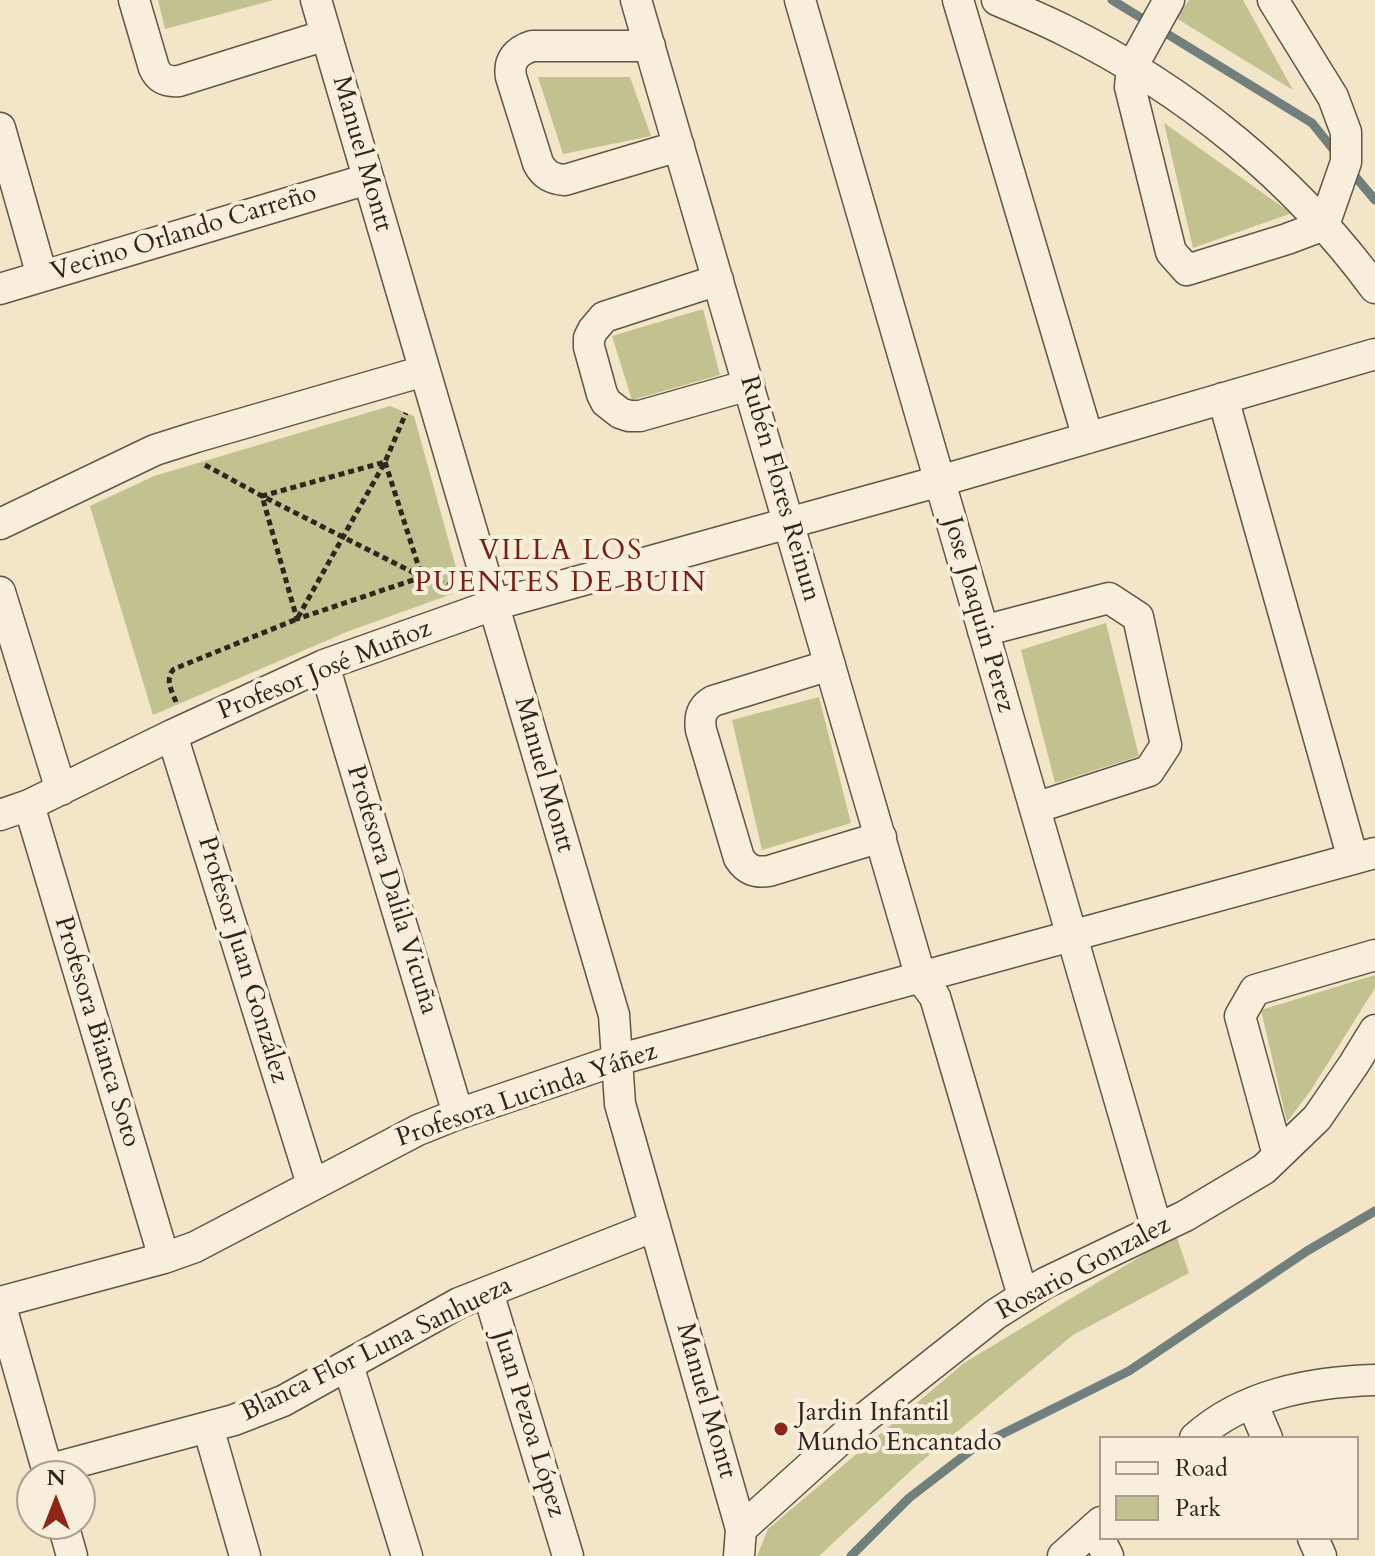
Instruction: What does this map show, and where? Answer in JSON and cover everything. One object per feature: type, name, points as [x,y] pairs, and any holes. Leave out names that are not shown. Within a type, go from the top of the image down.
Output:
[{"type":"street","points":[[134,0],[154,68],[167,81],[179,81],[326,35]]},
{"type":"street","name":"Manuel Montt","points":[[316,0],[368,179],[411,375],[481,609],[614,1015],[620,1104],[740,1543]]},
{"type":"street","name":"Rubén Flores Reinun","points":[[636,0],[921,978],[935,997],[1023,1296]]},
{"type":"street","name":"Jose Joaquin Perez","points":[[800,0],[1157,1229]]},
{"type":"street","points":[[958,0],[1088,438]]},
{"type":"street","points":[[997,0],[1063,29],[1132,67],[1200,113],[1277,176],[1324,225],[1375,288]]},
{"type":"street","points":[[1159,18],[1132,67],[1130,87],[1171,252],[1187,270],[1324,225],[1344,168],[1346,132],[1333,97],[1273,0]]},
{"type":"street","points":[[650,46],[532,46],[514,57],[511,77],[538,163],[551,178],[565,180],[679,146]]},
{"type":"street","points":[[0,128],[42,276]]},
{"type":"street","name":"Vecino Orlando Carreño","points":[[0,289],[368,179]]},
{"type":"street","points":[[718,280],[604,317],[589,338],[590,356],[606,402],[629,416],[650,414],[749,385]]},
{"type":"street","name":"Profesor José Muñoz","points":[[0,815],[29,805],[324,665],[481,609],[940,481],[1375,354]]},
{"type":"street","points":[[0,524],[122,465],[169,446],[411,375]]},
{"type":"street","points":[[1223,398],[1364,856]]},
{"type":"street","points":[[0,592],[61,790]]},
{"type":"street","points":[[983,631],[1109,598],[1138,617],[1166,745],[1149,771],[1035,808]]},
{"type":"street","name":"Profesora Dalila Vicuña","points":[[324,665],[458,1114]]},
{"type":"street","points":[[830,665],[713,701],[701,712],[701,730],[739,858],[751,871],[769,871],[881,837]]},
{"type":"street","name":"Profesor Juan González","points":[[179,732],[312,1184]]},
{"type":"street","name":"Profesora Bianca Soto","points":[[29,805],[164,1258]]},
{"type":"street","name":"Profesora Lucinda Yáñez","points":[[0,1303],[195,1247],[395,1141],[458,1114],[617,1060],[1364,856]]},
{"type":"street","points":[[1278,1155],[1240,1016],[1255,990],[1375,955]]},
{"type":"street","name":"Rosario Gonzalez","points":[[740,1543],[811,1465],[965,1337],[1023,1296],[1185,1216],[1264,1169],[1317,1118],[1375,1030]]},
{"type":"street","name":"Blanca Flor Luna Sanhueza","points":[[93,1460],[234,1420],[283,1401],[459,1303],[655,1226]]},
{"type":"street","name":"Juan Pezoa López","points":[[488,1292],[568,1556]]},
{"type":"street","points":[[0,1303],[44,1460]]},
{"type":"street","points":[[348,1365],[407,1556]]},
{"type":"street","points":[[1198,1436],[1226,1414],[1284,1391],[1343,1381],[1375,1380]]},
{"type":"street","points":[[1252,1403],[1266,1436]]},
{"type":"street","points":[[208,1427],[245,1556]]},
{"type":"street","points":[[1063,1556],[1098,1525]]},
{"type":"path","points":[[297,619],[385,462],[408,410],[411,375]]},
{"type":"path","points":[[169,446],[422,577],[461,589],[481,609]]},
{"type":"path","points":[[262,496],[385,462]]},
{"type":"path","points":[[385,462],[422,577]]},
{"type":"path","points":[[262,496],[297,619]]},
{"type":"path","points":[[179,732],[168,681],[174,669],[297,619],[422,577]]},
{"type":"green space","points":[[158,0],[274,0],[165,29]]},
{"type":"green space","points":[[1189,0],[1243,0],[1293,90],[1176,18]]},
{"type":"green space","points":[[538,77],[630,77],[651,136],[563,154]]},
{"type":"green space","points":[[1164,123],[1291,213],[1292,213],[1193,248]]},
{"type":"green space","points":[[703,309],[720,375],[632,400],[612,336]]},
{"type":"green space","points":[[390,406],[414,416],[457,571],[452,594],[349,631],[153,715],[90,506],[154,476]]},
{"type":"green space","points":[[1106,623],[1139,756],[1055,783],[1021,650]]},
{"type":"green space","points":[[819,697],[851,823],[762,850],[732,720]]},
{"type":"green space","points":[[1375,975],[1375,988],[1311,1090],[1287,1122],[1261,1010]]},
{"type":"green space","points":[[1176,1235],[1189,1273],[1073,1335],[916,1466],[819,1556],[757,1556],[768,1529],[964,1363]]},
{"type":"waterway","points":[[1112,0],[1312,123],[1337,154]]},
{"type":"waterway","points":[[1349,169],[1375,200]]},
{"type":"waterway","points":[[851,1556],[909,1498],[974,1448],[1129,1371],[1307,1251],[1375,1211]]},
{"type":"place","name":"Jardin Infantil Mundo Encantado","points":[[781,1429]]},
{"type":"district","name":"VILLA LOS PUENTES DE BUIN","points":[[561,569]]}]
